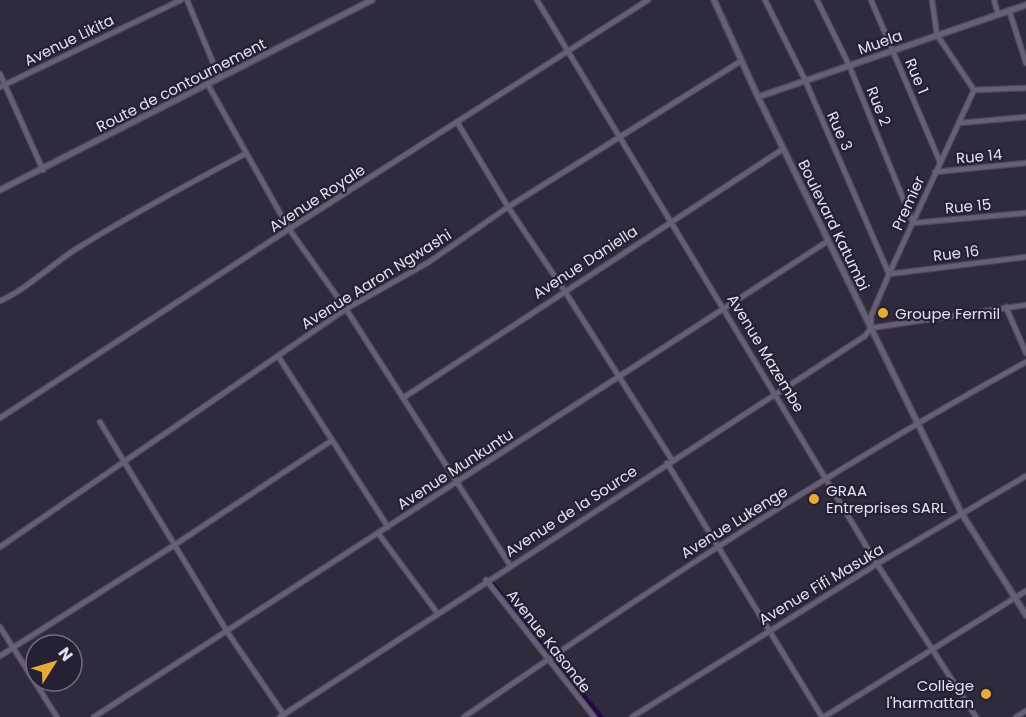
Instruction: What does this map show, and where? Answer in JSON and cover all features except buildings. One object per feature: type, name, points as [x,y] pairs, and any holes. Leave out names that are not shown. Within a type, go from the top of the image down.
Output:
[{"type":"street","name":"Avenue Likita","points":[[2,86],[181,0]]},
{"type":"street","points":[[187,0],[219,77]]},
{"type":"street","name":"Route de contournement","points":[[0,190],[372,0]]},
{"type":"street","name":"Avenue Mazembe","points":[[537,0],[776,392],[877,564],[976,717]]},
{"type":"street","name":"Avenue Royale","points":[[0,418],[289,229],[648,0]]},
{"type":"street","name":"Boulevard Katumbi","points":[[714,0],[783,149],[962,514],[1026,615]]},
{"type":"street","name":"Rue 3","points":[[765,0],[805,80],[889,274]]},
{"type":"street","name":"Rue 2","points":[[817,0],[849,65],[913,224]]},
{"type":"street","name":"Rue 1","points":[[871,0],[940,162]]},
{"type":"street","points":[[932,0],[937,35],[974,90],[1026,88]]},
{"type":"street","points":[[994,0],[998,14]]},
{"type":"street","name":"Muela","points":[[758,97],[1026,4]]},
{"type":"street","points":[[1009,10],[1026,63]]},
{"type":"street","name":"Avenue Aaron Ngwashi","points":[[0,547],[346,309],[429,262],[508,207],[741,61]]},
{"type":"street","points":[[0,74],[2,86],[43,170]]},
{"type":"street","points":[[207,83],[289,229],[346,309],[510,566]]},
{"type":"street","name":"Premier","points":[[871,328],[871,316],[889,274],[974,90]]},
{"type":"street","points":[[958,123],[1026,117]]},
{"type":"street","points":[[457,122],[508,207],[564,290],[618,377],[823,717],[1026,591]]},
{"type":"street","name":"Avenue Daniella","points":[[403,398],[564,290],[783,149]]},
{"type":"street","points":[[0,302],[19,292],[74,250],[170,194],[245,154]]},
{"type":"street","name":"Rue 14","points":[[935,172],[1026,163]]},
{"type":"street","name":"Rue 15","points":[[913,224],[1026,213]]},
{"type":"street","name":"Avenue Munkuntu","points":[[94,717],[228,633],[828,241]]},
{"type":"street","name":"Rue 16","points":[[889,274],[1026,257]]},
{"type":"street","points":[[871,328],[1026,305]]},
{"type":"street","points":[[1006,307],[1026,352]]},
{"type":"street","name":"Avenue de la Source","points":[[100,422],[228,633],[283,716],[486,580],[865,336],[871,328]]},
{"type":"street","points":[[278,356],[388,527]]},
{"type":"street","name":"Avenue Lukenge","points":[[464,717],[718,545],[916,422],[1026,362]]},
{"type":"street","points":[[0,656],[331,441]]},
{"type":"street","name":"Avenue Fifi Masuka","points":[[632,717],[769,630],[1026,476]]},
{"type":"street","points":[[378,533],[438,614]]},
{"type":"street","name":"Avenue Kasonde","points":[[486,580],[594,717]]},
{"type":"street","points":[[0,627],[57,717]]},
{"type":"street","points":[[1016,717],[1026,711]]},
{"type":"waterway","points":[[490,581],[601,717]]},
{"type":"place","name":"Groupe Fermil","points":[[883,313]]},
{"type":"place","name":"GRAA Entreprises SARL","points":[[814,499]]},
{"type":"place","name":"Collège l'harmattan","points":[[986,694]]}]
